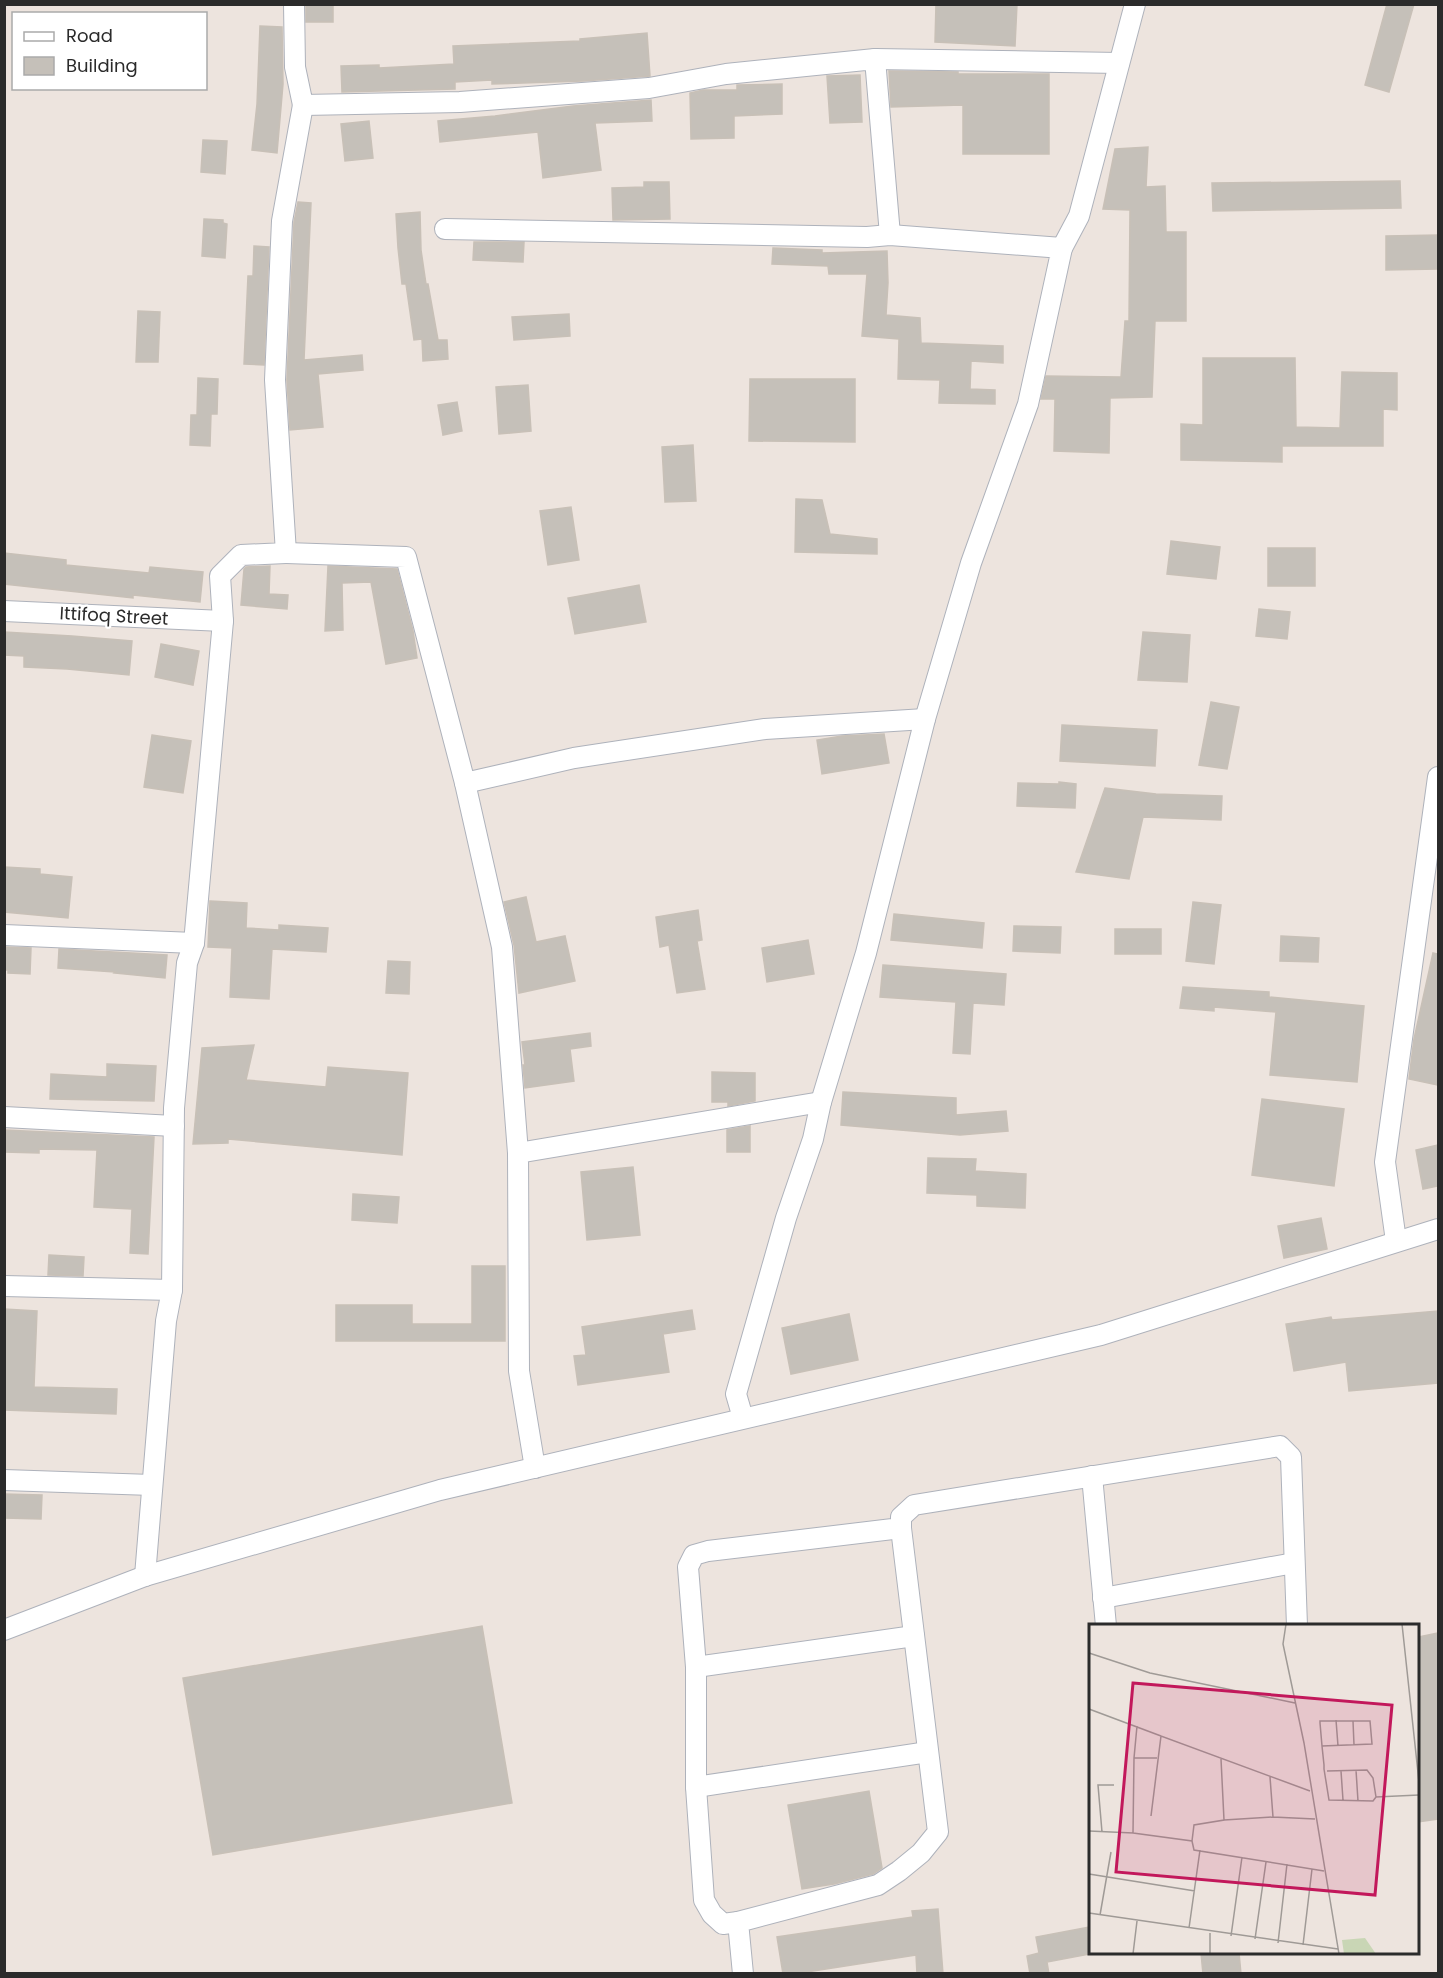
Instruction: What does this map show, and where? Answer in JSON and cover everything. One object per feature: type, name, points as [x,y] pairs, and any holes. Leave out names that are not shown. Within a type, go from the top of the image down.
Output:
[{"type":"street","points":[[286,552],[274,380],[282,221],[303,105],[295,67],[294,4]]},
{"type":"street","points":[[743,1418],[736,1394],[786,1218],[813,1139],[821,1102],[866,952],[925,719],[971,563],[1028,404],[1062,248],[1079,216],[1135,4]]},
{"type":"street","points":[[303,105],[460,102],[649,88],[726,74],[875,59],[1119,63]]},
{"type":"street","points":[[875,59],[890,235]]},
{"type":"street","points":[[445,228],[716,235],[867,237],[890,235],[1062,248]]},
{"type":"street","points":[[145,1576],[166,1321],[172,1290],[174,1125],[187,963],[194,943],[223,621],[220,576],[241,555],[286,552],[406,557],[465,783],[502,947],[518,1153],[519,1371],[535,1468]]},
{"type":"street","name":"Ittifoq Street","points":[[4,611],[223,621]]},
{"type":"street","points":[[465,783],[574,758],[765,729],[925,719]]},
{"type":"street","points":[[1396,1241],[1385,1162],[1438,777]]},
{"type":"street","points":[[4,935],[194,943]]},
{"type":"street","points":[[518,1153],[821,1102]]},
{"type":"street","points":[[4,1117],[174,1125]]},
{"type":"street","points":[[4,1630],[145,1576],[440,1490],[1101,1335],[1438,1229]]},
{"type":"street","points":[[4,1286],[172,1290]]},
{"type":"street","points":[[901,1528],[708,1551],[694,1555],[688,1567],[696,1667],[696,1787],[704,1900],[712,1914],[723,1924],[878,1885],[921,1853],[938,1833],[901,1528],[901,1517],[914,1506],[1280,1446],[1291,1457],[1297,1624]]},
{"type":"street","points":[[1092,1476],[1106,1624]]},
{"type":"street","points":[[4,1480],[152,1485]]},
{"type":"street","points":[[1103,1598],[1294,1563]]},
{"type":"street","points":[[696,1667],[914,1636]]},
{"type":"street","points":[[696,1787],[928,1752]]},
{"type":"street","points":[[738,1922],[743,1974]]},
{"type":"building","points":[[306,4],[333,4],[333,22],[306,22]]},
{"type":"building","points":[[936,4],[1017,4],[1015,46],[935,42]]},
{"type":"building","points":[[1387,4],[1414,4],[1389,92],[1365,85]]},
{"type":"building","points":[[260,26],[282,27],[283,84],[277,153],[252,150],[257,104]]},
{"type":"building","points":[[647,33],[650,76],[492,84],[492,80],[455,82],[455,89],[342,92],[341,66],[379,65],[379,68],[454,64],[453,46],[580,41],[580,39]]},
{"type":"building","points":[[889,71],[1049,74],[1049,154],[963,154],[963,105],[891,107]]},
{"type":"building","points":[[860,75],[862,122],[830,123],[827,76]]},
{"type":"building","points":[[782,84],[782,114],[734,116],[734,138],[691,139],[690,93],[703,90],[737,90],[737,85]]},
{"type":"building","points":[[651,100],[652,121],[595,123],[601,170],[543,178],[538,132],[440,142],[438,121]]},
{"type":"building","points":[[369,121],[373,158],[345,161],[341,124]]},
{"type":"building","points":[[203,140],[227,141],[225,174],[201,172]]},
{"type":"building","points":[[1148,147],[1146,187],[1165,186],[1166,232],[1186,232],[1186,321],[1155,321],[1152,397],[1110,398],[1109,453],[1054,451],[1055,399],[1041,399],[1046,376],[1121,377],[1125,321],[1129,321],[1130,210],[1103,209],[1115,149]]},
{"type":"building","points":[[1400,181],[1401,208],[1213,211],[1212,183]]},
{"type":"building","points":[[644,182],[669,182],[670,219],[613,220],[612,188],[644,187]]},
{"type":"building","points":[[298,202],[311,203],[304,360],[362,355],[363,370],[318,374],[323,427],[290,430],[287,380],[294,222]]},
{"type":"building","points":[[420,212],[421,250],[426,284],[428,284],[438,340],[447,340],[448,359],[423,361],[422,339],[414,340],[406,284],[402,284],[396,214]]},
{"type":"building","points":[[204,219],[223,220],[223,223],[227,224],[225,258],[202,256]]},
{"type":"building","points":[[1438,235],[1438,269],[1386,270],[1386,236]]},
{"type":"building","points":[[474,242],[524,242],[523,262],[473,260]]},
{"type":"building","points":[[254,246],[269,247],[264,365],[244,364],[248,276],[253,276]]},
{"type":"building","points":[[773,248],[822,250],[822,253],[887,251],[886,315],[920,318],[921,343],[1003,346],[1003,363],[971,361],[970,389],[995,390],[995,404],[939,403],[940,380],[898,379],[899,339],[862,336],[867,274],[829,274],[828,266],[772,264]]},
{"type":"building","points":[[138,311],[160,312],[158,362],[136,362]]},
{"type":"building","points":[[569,314],[570,336],[514,340],[512,317]]},
{"type":"building","points":[[1203,358],[1295,358],[1296,427],[1340,428],[1342,372],[1397,373],[1397,410],[1383,409],[1383,446],[1282,446],[1282,462],[1181,460],[1181,424],[1203,425]]},
{"type":"building","points":[[198,378],[218,379],[217,414],[211,414],[210,446],[190,445],[191,415],[197,415]]},
{"type":"building","points":[[750,379],[855,379],[855,442],[749,441]]},
{"type":"building","points":[[528,385],[531,431],[499,434],[496,387]]},
{"type":"building","points":[[457,402],[462,431],[443,435],[438,405]]},
{"type":"building","points":[[693,445],[696,501],[665,502],[662,447]]},
{"type":"building","points":[[796,499],[822,500],[830,534],[877,539],[877,554],[795,552]]},
{"type":"building","points":[[571,507],[579,560],[548,565],[540,511]]},
{"type":"building","points":[[1171,541],[1220,547],[1216,579],[1167,574]]},
{"type":"building","points":[[1268,548],[1315,548],[1315,586],[1268,586]]},
{"type":"building","points":[[4,553],[66,560],[66,565],[149,573],[150,567],[203,572],[200,602],[133,595],[133,598],[4,584]]},
{"type":"building","points":[[270,566],[269,594],[288,595],[287,609],[241,605],[244,569]]},
{"type":"building","points":[[328,566],[397,569],[413,631],[417,658],[386,664],[371,582],[342,583],[343,630],[325,631]]},
{"type":"building","points":[[639,585],[646,622],[575,634],[568,598]]},
{"type":"building","points":[[1259,609],[1290,612],[1287,639],[1256,636]]},
{"type":"building","points":[[4,632],[132,641],[129,675],[24,667],[24,656],[4,655]]},
{"type":"building","points":[[1143,632],[1190,635],[1187,682],[1138,680]]},
{"type":"building","points":[[161,644],[199,651],[193,685],[155,677]]},
{"type":"building","points":[[1211,702],[1239,707],[1227,769],[1199,765]]},
{"type":"building","points":[[1062,725],[1157,730],[1155,766],[1060,761]]},
{"type":"building","points":[[884,734],[889,763],[822,774],[817,740]]},
{"type":"building","points":[[152,735],[191,741],[183,793],[144,787]]},
{"type":"building","points":[[1059,782],[1076,784],[1075,808],[1017,806],[1018,783],[1059,784]]},
{"type":"building","points":[[1105,788],[1156,794],[1222,796],[1221,820],[1143,817],[1129,879],[1076,872]]},
{"type":"building","points":[[4,867],[40,869],[40,874],[72,877],[68,918],[4,912]]},
{"type":"building","points":[[526,897],[536,942],[565,936],[575,981],[519,993],[514,945],[504,902]]},
{"type":"building","points":[[210,901],[247,903],[246,928],[279,930],[279,925],[328,928],[326,952],[272,949],[269,999],[230,997],[232,948],[208,947]]},
{"type":"building","points":[[1193,902],[1221,905],[1214,964],[1186,961]]},
{"type":"building","points":[[698,910],[702,940],[697,941],[705,989],[677,993],[669,945],[660,947],[656,917]]},
{"type":"building","points":[[894,914],[984,923],[982,948],[891,940]]},
{"type":"building","points":[[1014,926],[1061,927],[1060,953],[1013,951]]},
{"type":"building","points":[[1115,929],[1161,929],[1161,954],[1115,954]]},
{"type":"building","points":[[1281,936],[1319,938],[1318,962],[1280,961]]},
{"type":"building","points":[[808,940],[814,974],[767,982],[762,948]]},
{"type":"building","points":[[4,947],[31,948],[30,974],[8,973],[8,970],[4,970]]},
{"type":"building","points":[[59,949],[167,955],[165,978],[58,968]]},
{"type":"building","points":[[1433,953],[1438,954],[1438,1085],[1409,1079],[1414,1039]]},
{"type":"building","points":[[388,961],[410,962],[409,994],[386,993]]},
{"type":"building","points":[[883,965],[1006,974],[1004,1005],[973,1003],[970,1054],[953,1053],[956,1002],[880,997]]},
{"type":"building","points":[[1183,987],[1269,992],[1269,997],[1364,1006],[1357,1082],[1270,1075],[1276,1012],[1214,1007],[1214,1011],[1180,1008]]},
{"type":"building","points":[[590,1033],[591,1046],[570,1049],[574,1081],[525,1088],[522,1042]]},
{"type":"building","points":[[254,1045],[246,1080],[326,1087],[328,1067],[408,1073],[402,1155],[228,1139],[228,1143],[193,1144],[202,1048]]},
{"type":"building","points":[[107,1064],[156,1066],[154,1101],[50,1099],[51,1074],[107,1077]]},
{"type":"building","points":[[712,1072],[755,1073],[755,1101],[728,1106],[728,1102],[712,1102]]},
{"type":"building","points":[[843,1092],[956,1098],[956,1115],[1006,1111],[1008,1131],[960,1135],[841,1125]]},
{"type":"building","points":[[1262,1099],[1344,1109],[1334,1186],[1252,1175]]},
{"type":"building","points":[[750,1126],[750,1152],[727,1152],[727,1130]]},
{"type":"building","points":[[4,1130],[154,1137],[148,1254],[130,1253],[132,1209],[94,1207],[97,1150],[39,1149],[39,1153],[4,1152]]},
{"type":"building","points":[[1438,1145],[1438,1186],[1423,1189],[1416,1150]]},
{"type":"building","points":[[928,1158],[976,1159],[975,1171],[1026,1174],[1025,1208],[977,1206],[977,1195],[927,1193]]},
{"type":"building","points":[[633,1167],[640,1235],[587,1240],[581,1172]]},
{"type":"building","points":[[353,1194],[399,1197],[397,1223],[352,1220]]},
{"type":"building","points":[[1321,1218],[1327,1249],[1284,1258],[1278,1226]]},
{"type":"building","points":[[49,1255],[84,1257],[83,1276],[48,1275]]},
{"type":"building","points":[[472,1266],[505,1266],[505,1341],[336,1341],[336,1305],[412,1305],[412,1324],[472,1324]]},
{"type":"building","points":[[4,1309],[37,1311],[34,1387],[117,1389],[116,1414],[4,1410]]},
{"type":"building","points":[[692,1310],[695,1329],[663,1334],[669,1372],[578,1385],[574,1356],[586,1355],[582,1327]]},
{"type":"building","points":[[1438,1311],[1438,1383],[1349,1391],[1346,1362],[1294,1371],[1286,1324],[1331,1317],[1332,1320]]},
{"type":"building","points":[[849,1314],[858,1360],[791,1374],[782,1328]]},
{"type":"building","points":[[4,1494],[42,1495],[41,1519],[4,1518]]},
{"type":"building","points":[[482,1626],[512,1803],[213,1855],[183,1678]]},
{"type":"building","points":[[1438,1633],[1438,1819],[1419,1822],[1419,1637]]},
{"type":"building","points":[[869,1791],[882,1868],[873,1874],[802,1889],[788,1805]]},
{"type":"building","points":[[938,1909],[943,1974],[917,1974],[916,1955],[783,1974],[777,1937],[913,1917],[912,1911]]},
{"type":"building","points":[[1089,1927],[1090,1954],[1047,1962],[1049,1974],[1030,1974],[1027,1956],[1039,1953],[1036,1937]]},
{"type":"building","points":[[1201,1954],[1239,1954],[1241,1974],[1203,1974]]}]
